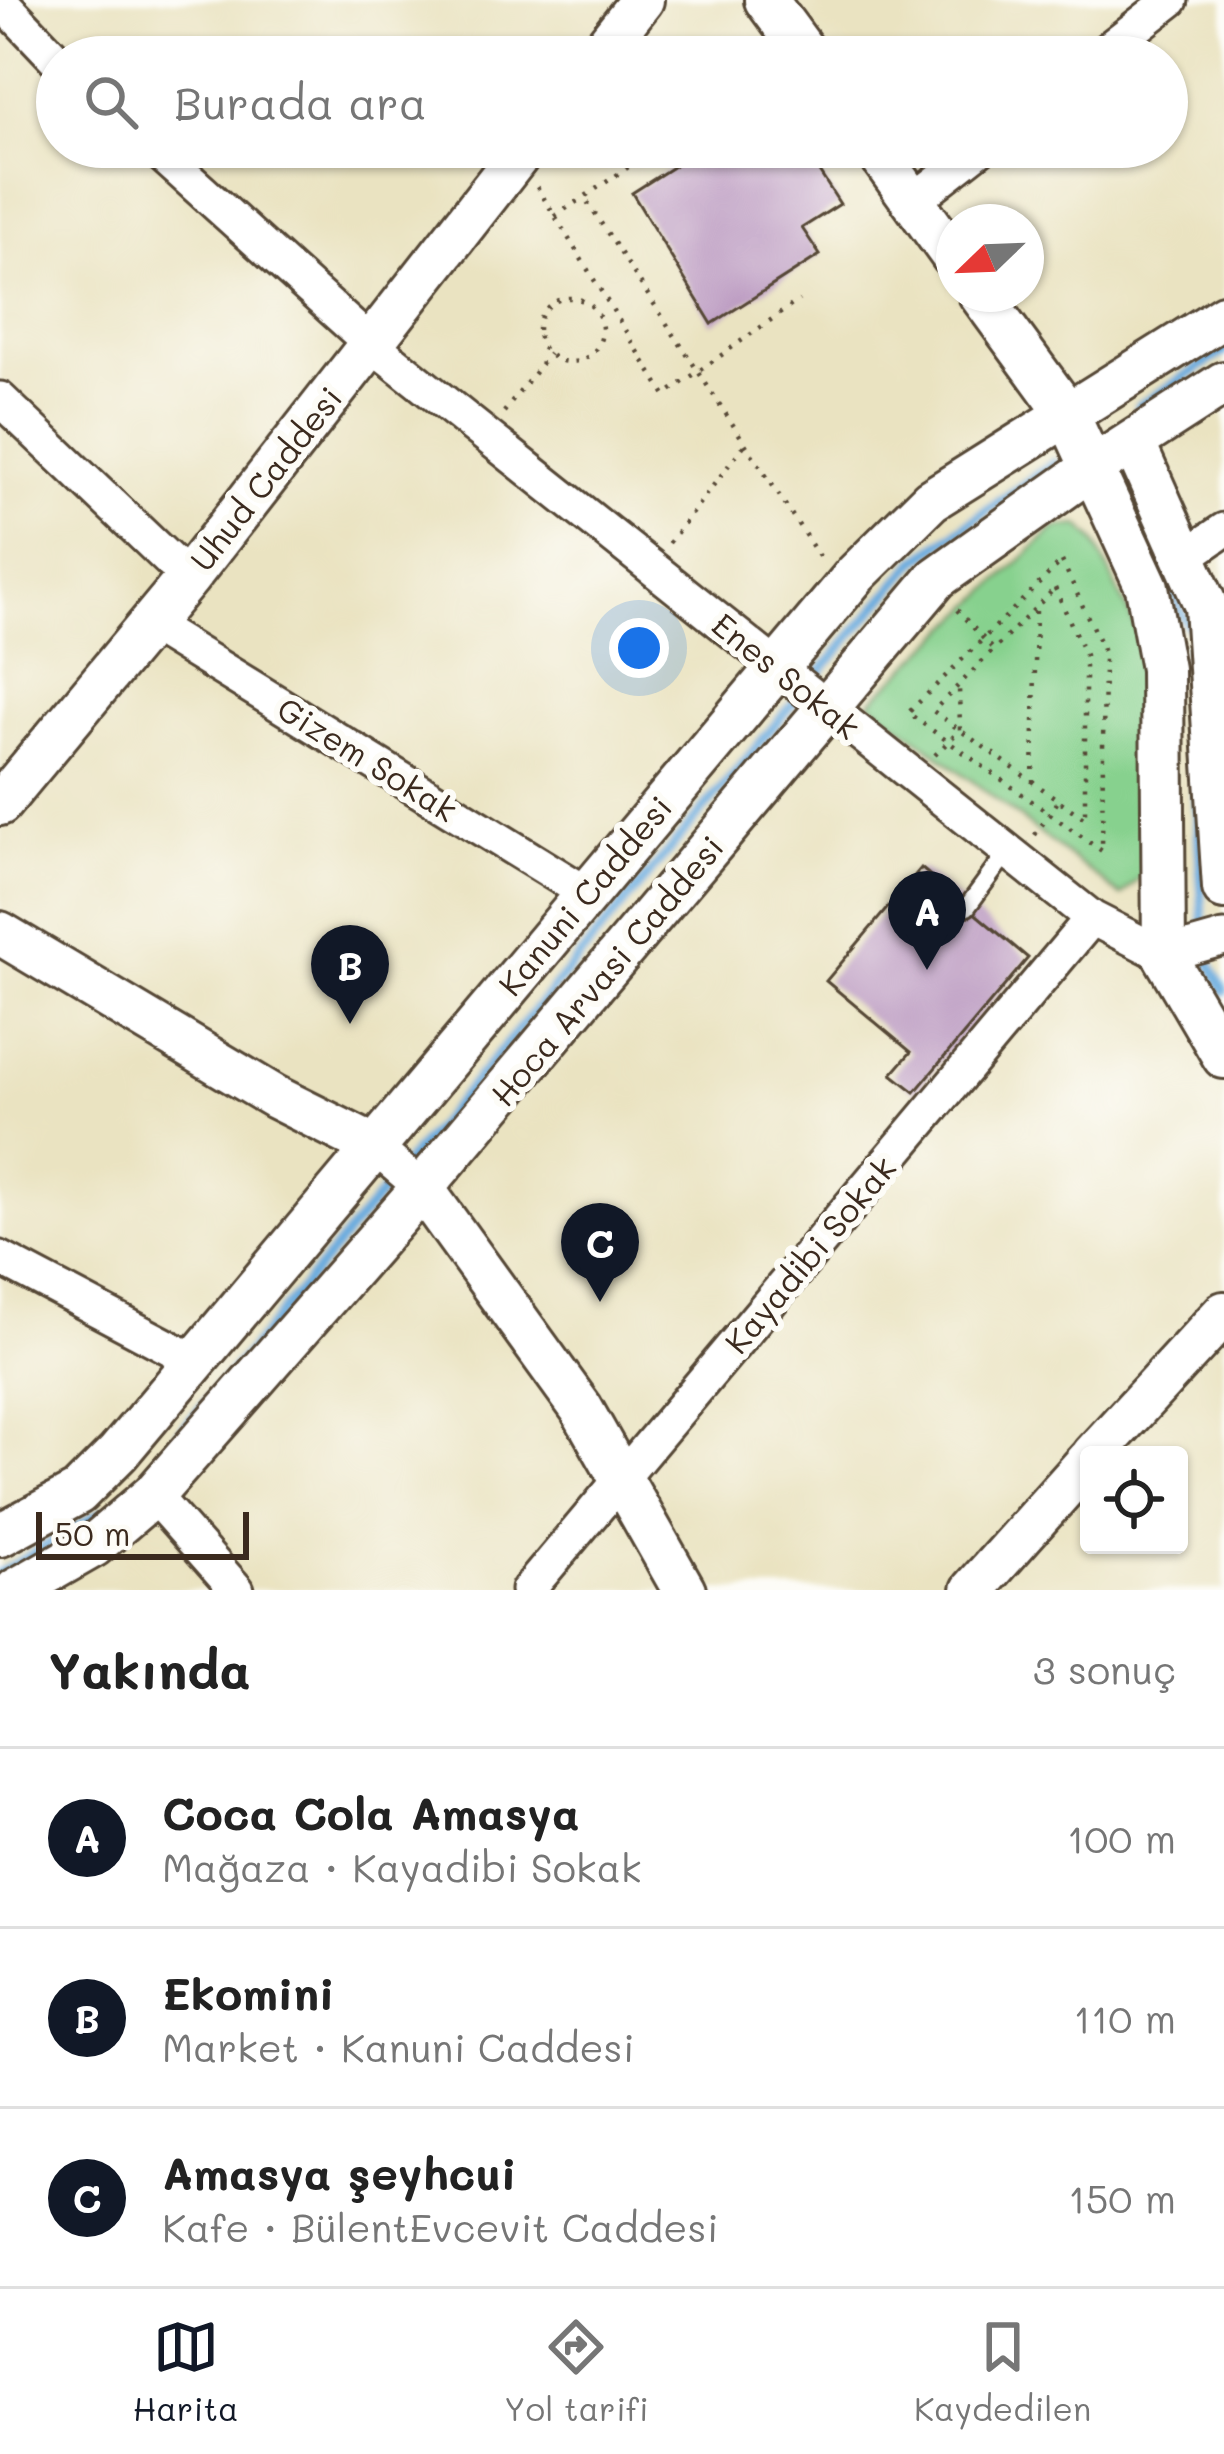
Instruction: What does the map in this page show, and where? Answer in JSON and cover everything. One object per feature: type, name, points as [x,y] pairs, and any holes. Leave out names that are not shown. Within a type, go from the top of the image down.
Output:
[{"type":"street","points":[[0,0],[36,38]]},
{"type":"street","points":[[614,36],[642,0]]},
{"type":"street","points":[[766,0],[793,36]]},
{"type":"street","points":[[1125,36],[1171,0]]},
{"type":"street","name":"Enes Sokak","points":[[176,168],[370,343],[1091,918],[1164,955]]},
{"type":"street","name":"Uhud Caddesi","points":[[0,804],[188,578],[508,168]]},
{"type":"street","points":[[889,168],[936,233]]},
{"type":"street","points":[[913,201],[955,168]]},
{"type":"street","points":[[993,312],[1066,413],[1147,587],[1162,669],[1164,955],[1224,1057]]},
{"type":"street","name":"Kanuni Caddesi","points":[[0,1535],[79,1493],[842,591],[931,500],[1224,316]]},
{"type":"street","name":"Hoca Arvasi Caddesi","points":[[16,1590],[93,1546],[153,1496],[422,1188],[933,583],[1089,470],[1224,383]]},
{"type":"street","points":[[0,399],[188,578]]},
{"type":"street","points":[[1133,442],[1182,559],[1215,607],[1224,887]]},
{"type":"street","points":[[1182,559],[1224,530]]},
{"type":"street","name":"Gizem Sokak","points":[[149,624],[586,892]]},
{"type":"street","name":"Kayadibi Sokak","points":[[528,1590],[1091,918]]},
{"type":"street","points":[[0,933],[274,1097],[373,1146],[422,1188],[581,1408],[684,1590]]},
{"type":"street","points":[[1164,955],[1224,938]]},
{"type":"street","points":[[0,1258],[195,1361]]},
{"type":"street","points":[[1101,1446],[1224,1313]]},
{"type":"street","points":[[973,1590],[1080,1469]]},
{"type":"street","points":[[153,1496],[238,1590]]},
{"type":"lane","points":[[967,907],[1013,855]]},
{"type":"path","points":[[530,168],[665,395],[799,300]]},
{"type":"path","points":[[555,216],[627,168]]},
{"type":"path","points":[[584,197],[842,591]]},
{"type":"path","points":[[567,298],[596,310],[602,330],[588,356],[568,362],[549,354],[538,325],[548,307],[567,298]]},
{"type":"path","points":[[596,310],[607,300]]},
{"type":"path","points":[[486,435],[549,354]]},
{"type":"path","points":[[651,567],[746,444]]},
{"type":"path","points":[[1062,561],[1104,652],[1102,851],[908,713],[983,639],[1062,561]]},
{"type":"path","points":[[933,583],[994,650]]},
{"type":"path","points":[[1055,588],[1085,655],[1085,819],[933,711],[994,650],[1055,588]]},
{"type":"path","points":[[1033,782],[1036,608]]},
{"type":"path","points":[[914,776],[960,730],[959,685]]},
{"type":"path","points":[[1013,855],[1059,800]]},
{"type":"green space","points":[[1079,525],[1094,540],[1138,632],[1145,873],[1121,896],[870,702],[1055,528]]},
{"type":"building","points":[[671,168],[817,168],[840,204],[802,228],[820,255],[712,324],[632,193]]},
{"type":"building","points":[[921,868],[1028,958],[915,1092],[892,1074],[911,1052],[826,981]]},
{"type":"waterway","points":[[1138,406],[1224,352]]},
{"type":"waterway","points":[[811,683],[916,561],[1054,462]]},
{"type":"waterway","points":[[1126,486],[1187,625]]},
{"type":"waterway","points":[[1188,647],[1204,936]]},
{"type":"waterway","points":[[405,1164],[800,695]]},
{"type":"waterway","points":[[1205,953],[1224,991]]},
{"type":"waterway","points":[[178,1435],[395,1177]]},
{"type":"waterway","points":[[0,1573],[103,1511]]},
{"type":"place","name":"Coca Cola Amasya","points":[[927,970]]},
{"type":"place","name":"Ekomini","points":[[350,1024]]},
{"type":"place","name":"Amasya şeyhcui","points":[[600,1302]]}]
